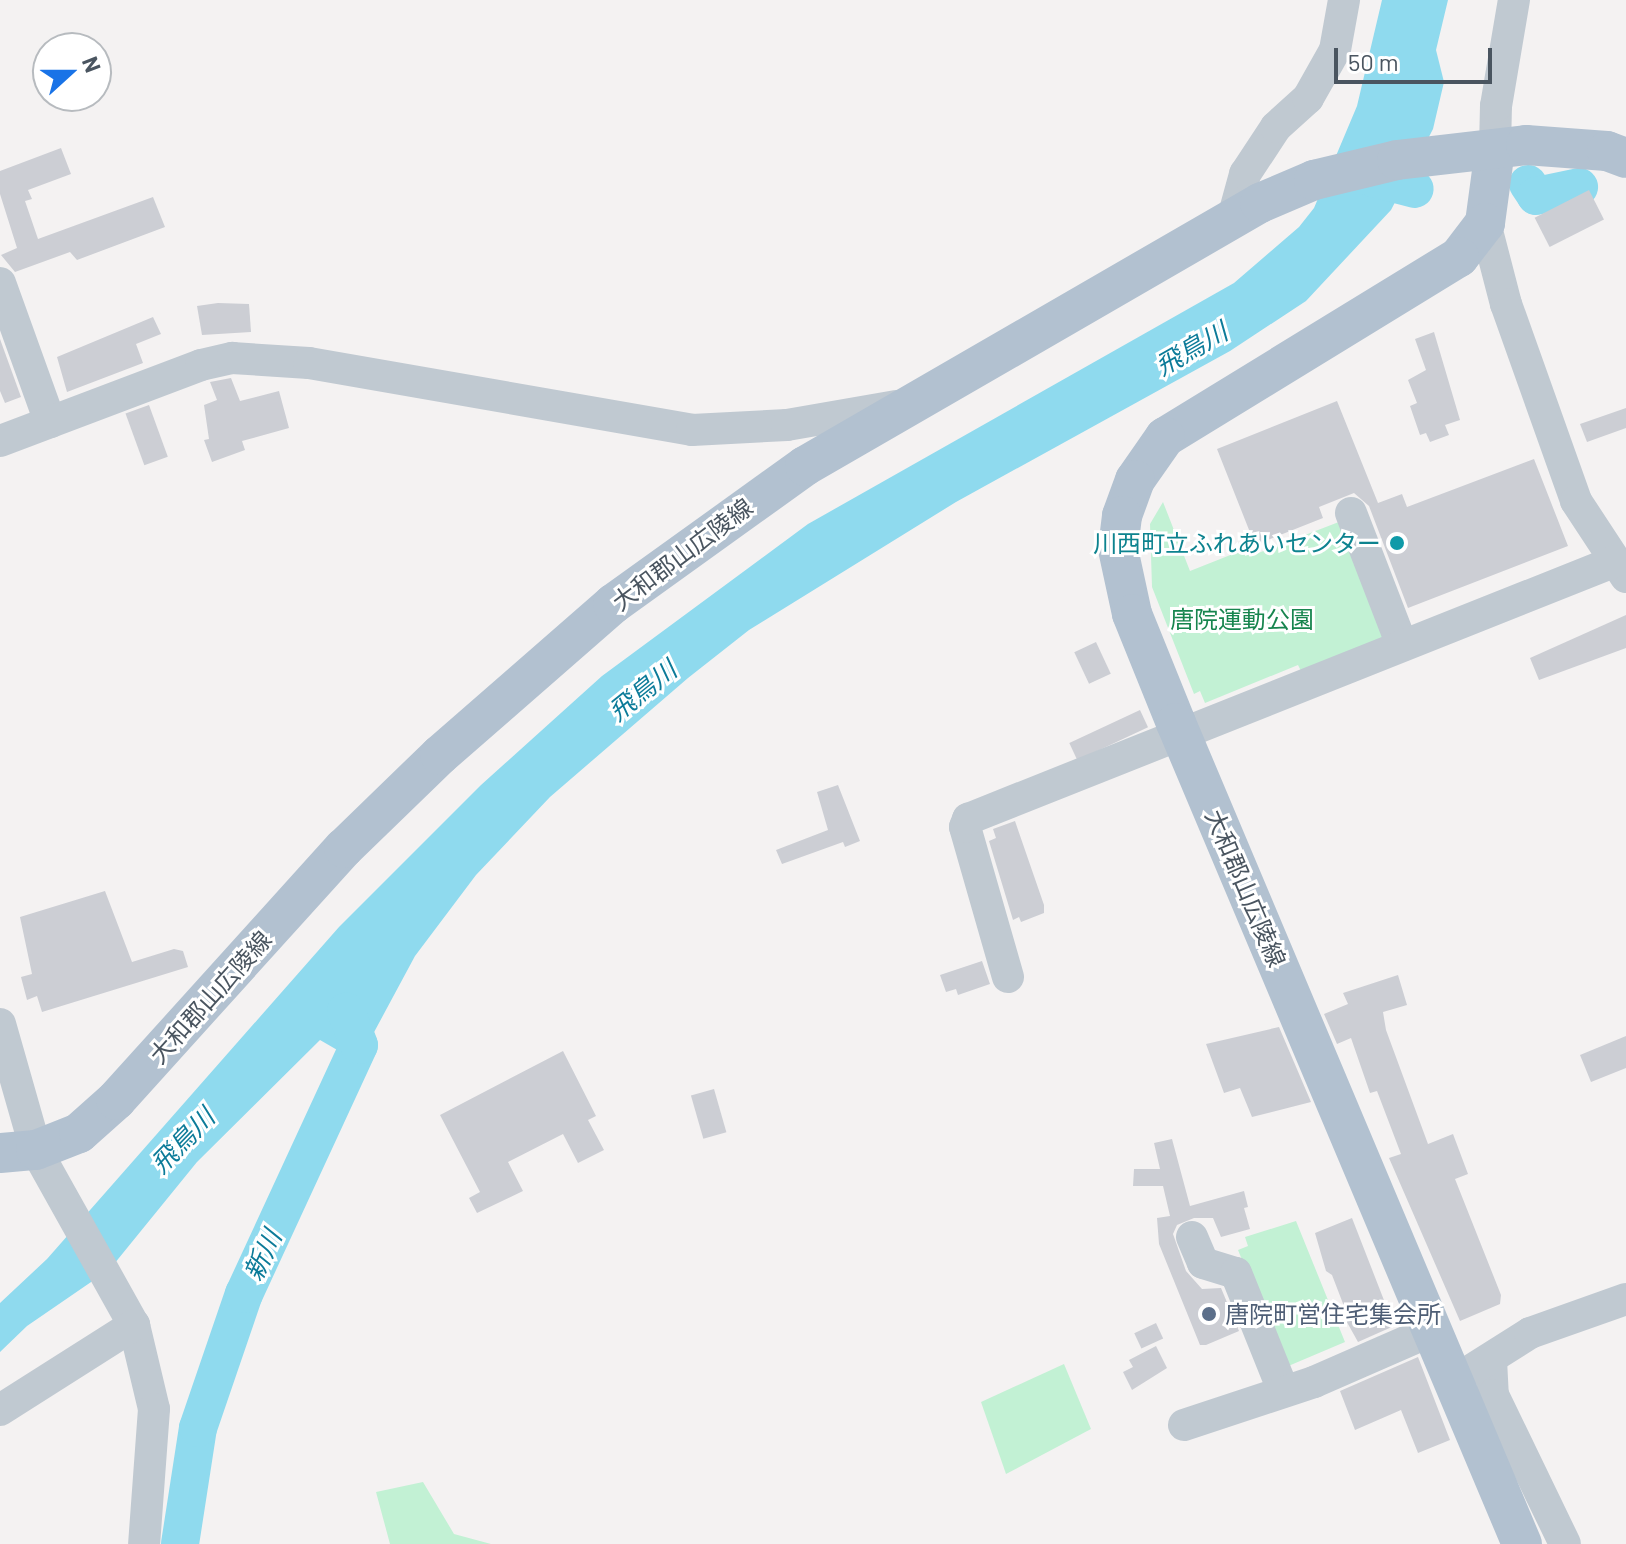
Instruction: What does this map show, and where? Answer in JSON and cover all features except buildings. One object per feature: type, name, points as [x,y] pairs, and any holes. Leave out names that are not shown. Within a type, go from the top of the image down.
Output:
[{"type":"main road","name":"大和郡山広陵線","points":[[18,1152],[79,1133],[116,1100],[344,848],[440,755],[613,604],[805,466],[1247,210],[1359,167],[1526,145],[1607,151],[1626,158]]},
{"type":"main road","name":"大和郡山広陵線","points":[[1495,149],[1485,223],[1459,257],[1188,419],[1142,467],[1122,516],[1122,580],[1181,735],[1522,1544]]},
{"type":"street","points":[[1247,210],[1245,174],[1276,127],[1308,98],[1335,50],[1344,0]]},
{"type":"street","points":[[1495,149],[1496,106],[1514,0]]},
{"type":"street","points":[[1008,977],[965,827],[968,819],[1169,735],[1181,735],[1402,645],[1621,569],[1576,501],[1506,304],[1485,223]]},
{"type":"street","points":[[0,283],[50,422]]},
{"type":"street","points":[[0,441],[201,365],[232,358],[309,363],[692,430],[787,425],[911,403]]},
{"type":"street","points":[[787,425],[800,439],[805,466]]},
{"type":"street","points":[[1351,513],[1402,645]]},
{"type":"street","points":[[0,1024],[18,1152],[61,1188],[73,1221],[114,1282],[134,1325],[154,1409],[144,1544]]},
{"type":"street","points":[[1192,1237],[1203,1263],[1236,1273],[1283,1390]]},
{"type":"street","points":[[1453,1380],[1491,1360],[1530,1333],[1626,1299]]},
{"type":"street","points":[[0,1410],[134,1325]]},
{"type":"street","points":[[1184,1425],[1314,1382],[1431,1331]]},
{"type":"street","points":[[1491,1360],[1498,1406],[1565,1544]]},
{"type":"green space","name":"唐院運動公園","points":[[1163,502],[1190,571],[1248,548],[1253,555],[1344,520],[1392,636],[1302,673],[1298,665],[1205,703],[1200,691],[1194,694],[1152,587],[1150,524]]},
{"type":"green space","points":[[1296,1221],[1345,1342],[1286,1367],[1238,1250],[1248,1246],[1245,1237]]},
{"type":"green space","points":[[1064,1364],[1091,1429],[1006,1474],[981,1402]]},
{"type":"green space","points":[[423,1482],[454,1534],[491,1544],[390,1544],[376,1492]]},
{"type":"water","points":[[1382,0],[1448,0],[1436,50],[1444,82],[1433,129],[1391,210],[1306,301],[1230,351],[956,502],[749,630],[688,678],[550,797],[476,875],[415,956],[358,1062],[320,1040],[197,1162],[110,1269],[27,1326],[0,1352],[0,1303],[47,1259],[339,927],[481,785],[602,676],[808,524],[1234,283],[1299,227],[1314,208],[1357,106]]},
{"type":"waterway","name":"飛鳥川","points":[[1373,178],[1415,189]]},
{"type":"waterway","points":[[1528,184],[1536,196],[1579,187]]},
{"type":"waterway","name":"新川","points":[[180,1544],[198,1428],[244,1294],[359,1045],[346,1011]]},
{"type":"place","name":"川西町立ふれあいセンター","points":[[1397,543]]},
{"type":"place","name":"唐院町営住宅集会所","points":[[1209,1314]]}]
